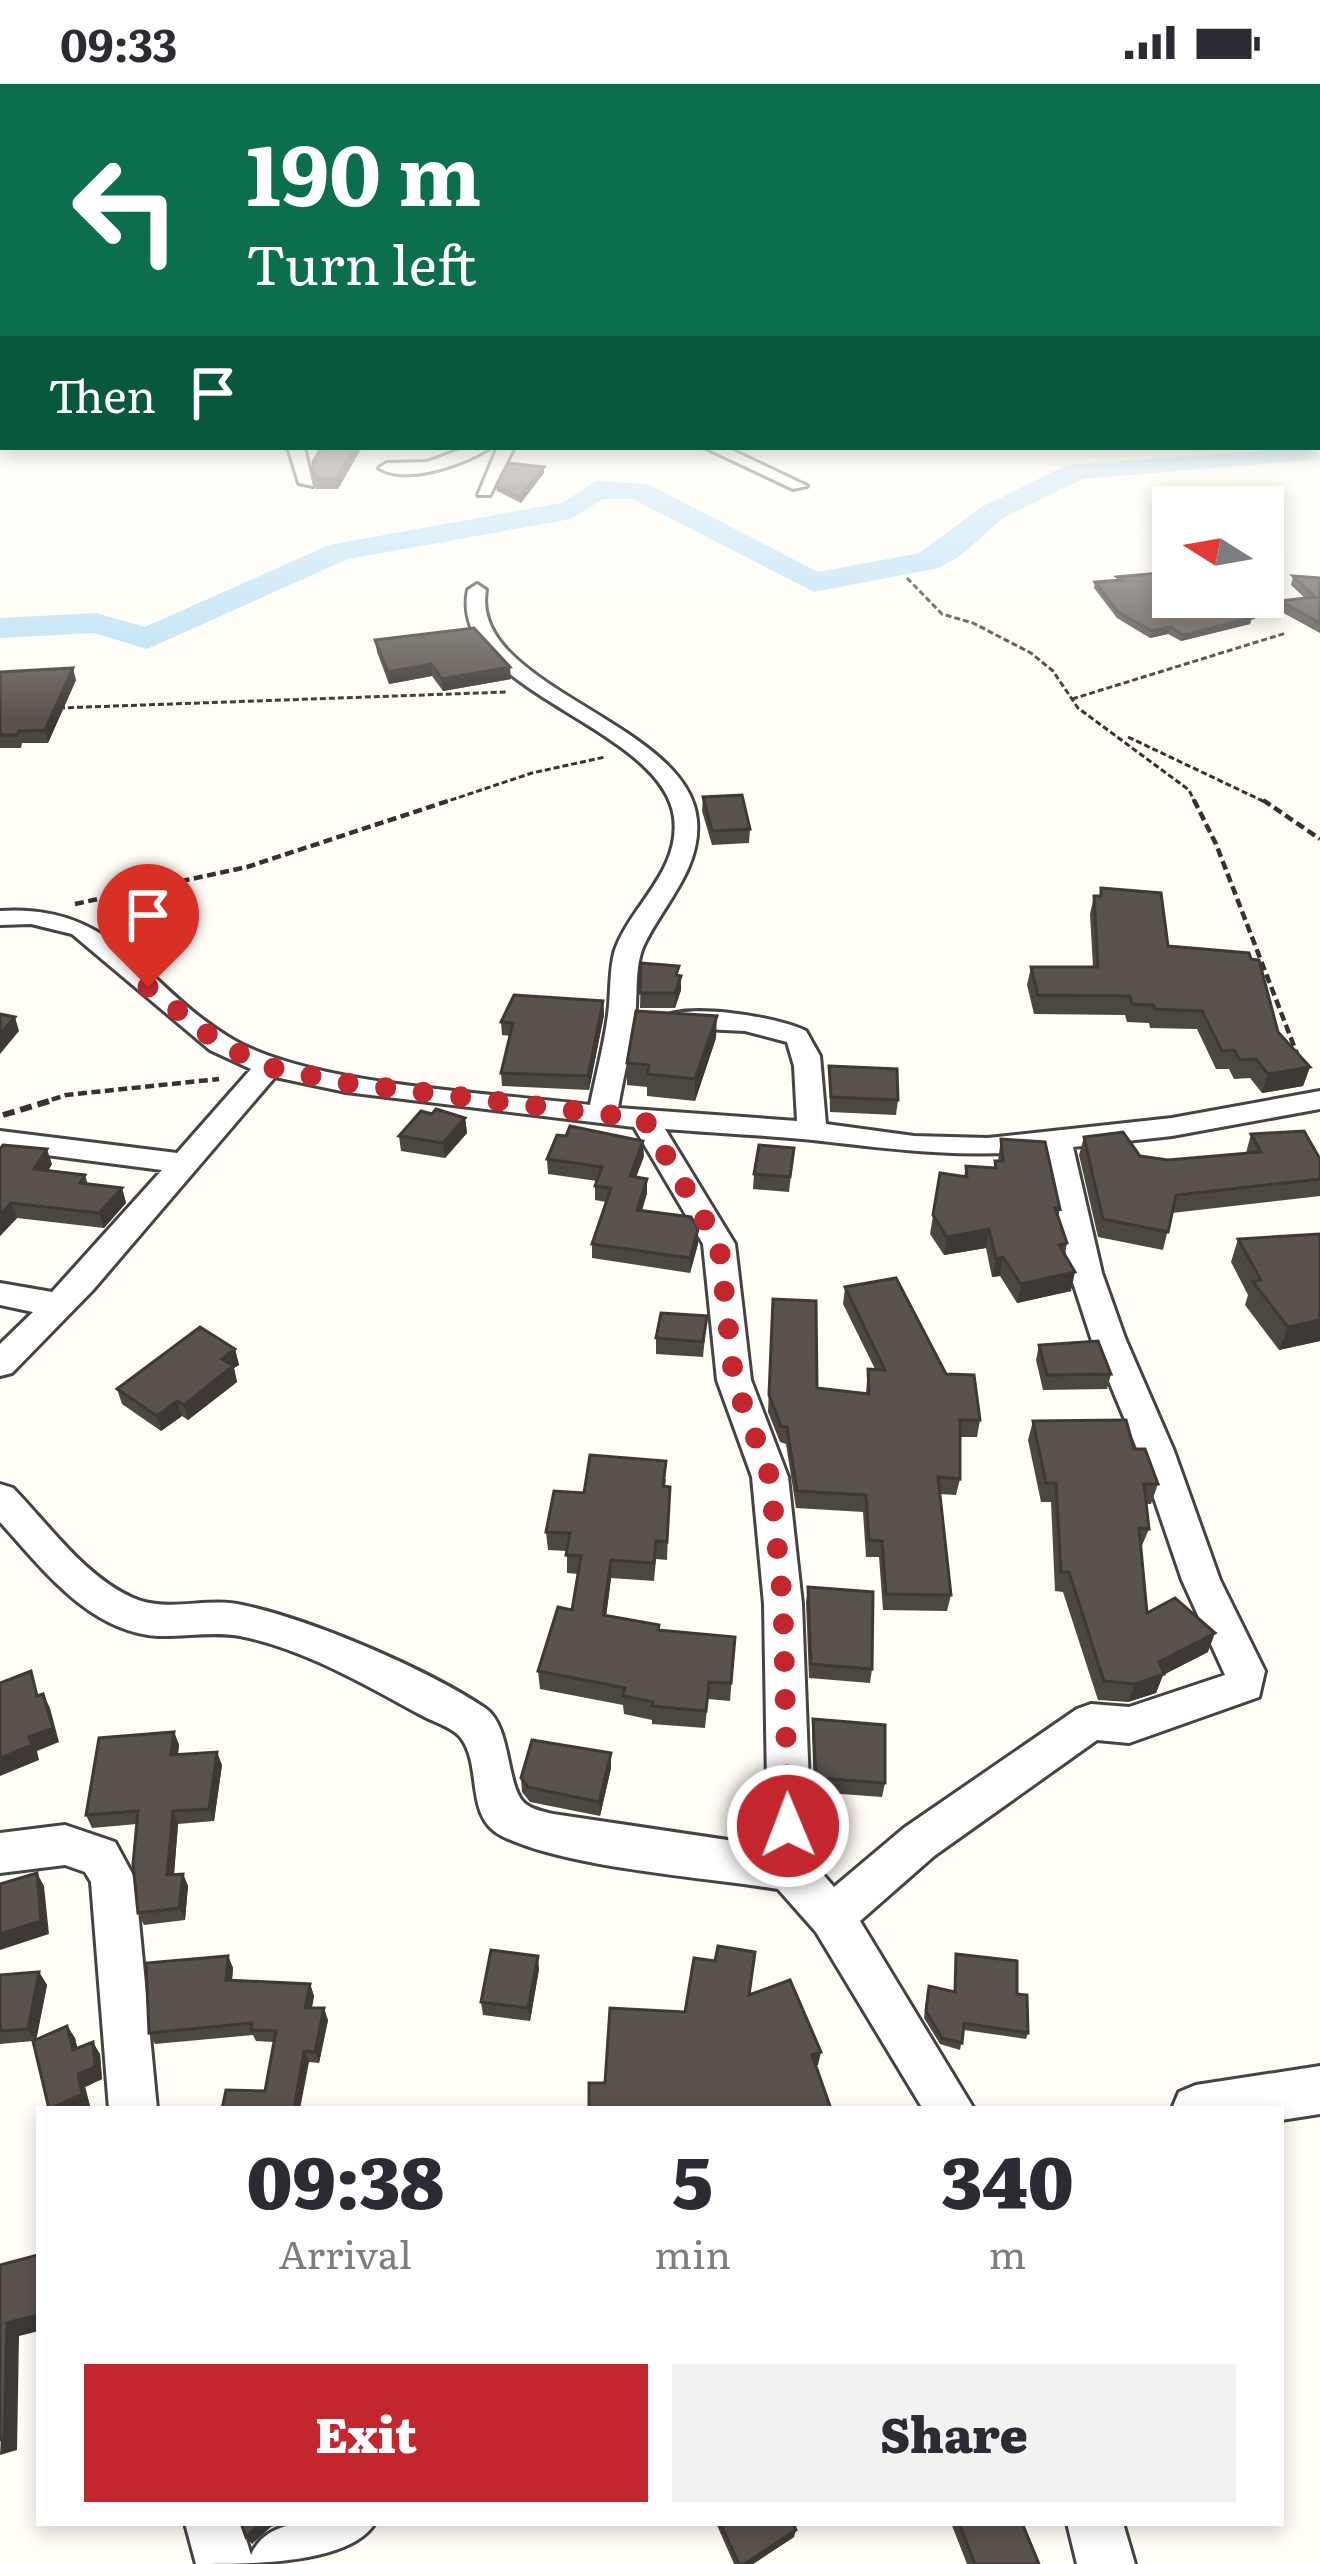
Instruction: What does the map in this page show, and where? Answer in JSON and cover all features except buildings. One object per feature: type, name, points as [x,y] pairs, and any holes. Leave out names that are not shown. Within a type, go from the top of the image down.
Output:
[{"type":"street","points":[[477,590],[473,611],[480,632],[541,690],[637,750],[678,794],[686,820],[683,848],[672,878],[628,950],[621,1019],[602,1116]]},
{"type":"street","points":[[0,918],[31,916],[81,929],[181,1016],[263,1072],[602,1116],[812,1131],[914,1145],[1057,1142],[1318,1101]]},
{"type":"street","points":[[621,1019],[774,1025],[794,1032],[803,1044],[812,1131]]},
{"type":"street","points":[[0,1364],[187,1164],[263,1072]]},
{"type":"street","points":[[644,1119],[719,1244],[734,1380],[770,1477],[783,1604],[790,1870]]},
{"type":"street","points":[[0,1140],[187,1164]]},
{"type":"street","points":[[832,1917],[919,1842],[1090,1722],[1130,1725],[1244,1685],[1245,1671],[1201,1580],[1156,1451],[1108,1338],[1086,1273],[1057,1142]]},
{"type":"street","points":[[0,1294],[58,1305]]},
{"type":"street","points":[[0,1498],[98,1597],[129,1614],[163,1621],[236,1620],[273,1630],[328,1651],[475,1723],[490,1756],[499,1803],[512,1820],[553,1834],[790,1870],[832,1917],[948,2106]]},
{"type":"street","points":[[0,1853],[65,1845],[100,1856],[113,1880],[134,2106]]},
{"type":"street","points":[[1216,2106],[1320,2090]]},
{"type":"street","points":[[214,2526],[225,2564]]},
{"type":"street","points":[[276,2564],[342,2526]]},
{"type":"street","points":[[1096,2526],[1106,2564]]},
{"type":"path","points":[[908,578],[946,616],[973,623],[1031,653],[1053,671],[1078,708],[1169,772],[1201,809],[1318,1101]]},
{"type":"path","points":[[1072,699],[1286,633]]},
{"type":"path","points":[[46,709],[541,690]]},
{"type":"path","points":[[1117,733],[1250,790],[1320,839]]},
{"type":"path","points":[[31,916],[248,867],[532,773],[637,750]]},
{"type":"path","points":[[0,1117],[39,1101],[119,1086],[263,1072]]},
{"type":"waterway","points":[[0,628],[96,623],[147,639],[340,551],[571,510],[596,490],[638,490],[814,582],[928,561],[949,550],[993,512],[1039,490]]},
{"type":"route","points":[[148,987],[220,1044],[268,1067],[346,1083],[644,1119],[719,1244],[734,1380],[770,1477],[783,1604],[788,1826]]}]
